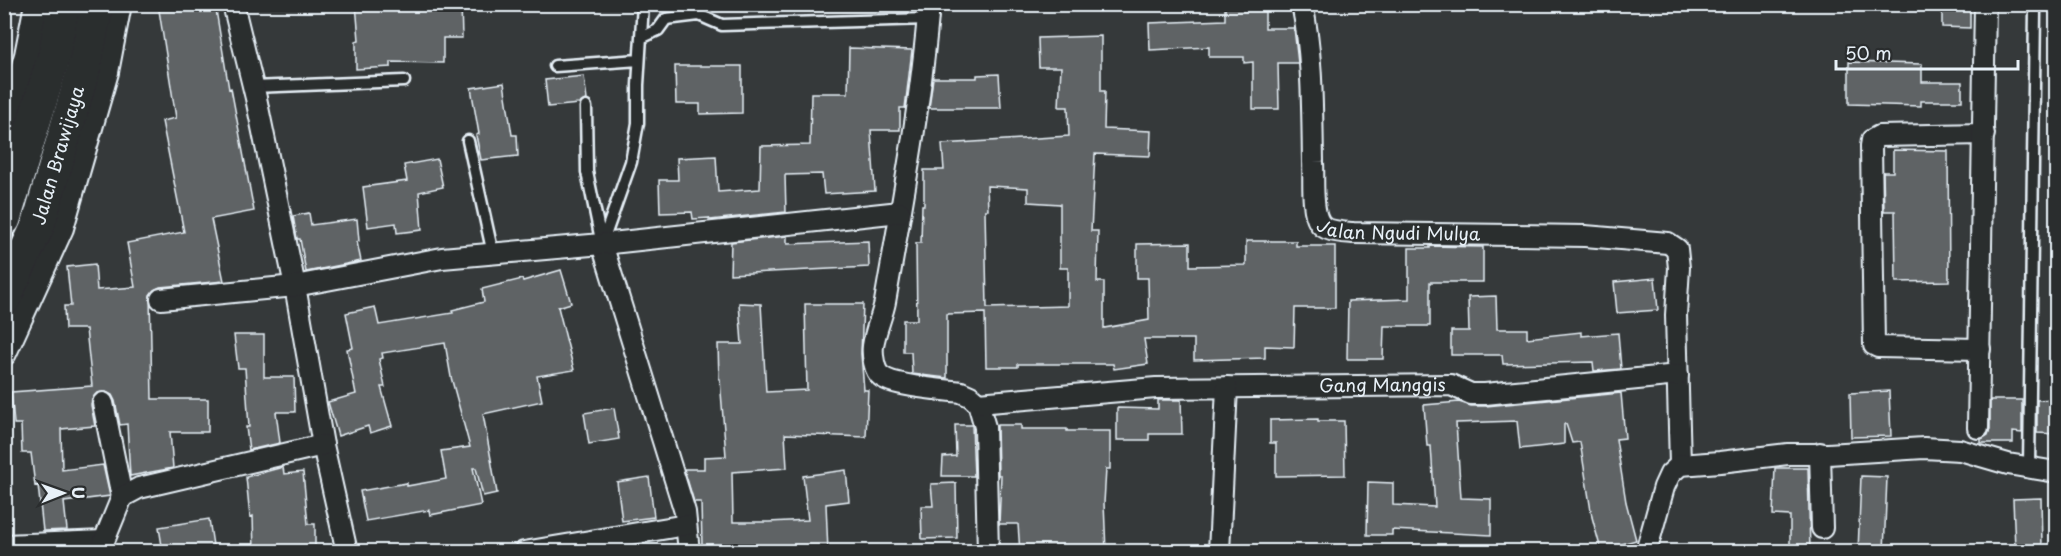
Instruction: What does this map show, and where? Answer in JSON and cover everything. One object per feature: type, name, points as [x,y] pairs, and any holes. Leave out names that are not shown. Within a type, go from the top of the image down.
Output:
[{"type":"highway","name":"Jalan Brawijaya","points":[[4,219],[55,53],[64,4]]},
{"type":"highway","name":"Jalan Brawijaya","points":[[4,299],[38,226],[86,65],[97,4]]},
{"type":"street","points":[[4,134],[27,56],[38,4]]},
{"type":"street","points":[[4,353],[62,228],[106,72],[118,4]]},
{"type":"street","points":[[234,4],[295,286],[323,445],[346,552]]},
{"type":"street","name":"Jalan Ngudi Mulya","points":[[1302,4],[1308,36],[1315,198],[1317,220],[1321,225],[1334,231],[1353,232],[1585,236],[1668,243],[1677,249],[1679,268],[1676,315],[1678,375]]},
{"type":"street","points":[[1978,428],[1985,4]]},
{"type":"street","points":[[928,12],[924,69],[884,306],[873,354],[881,377],[901,384],[961,392],[978,403],[985,427],[988,552]]},
{"type":"street","points":[[1980,349],[1878,347],[1874,345],[1871,146],[1872,140],[1879,136],[1984,134]]},
{"type":"street","points":[[161,299],[295,286],[441,258],[602,244],[900,212]]},
{"type":"street","points":[[602,244],[685,512],[689,552]]},
{"type":"street","points":[[1678,375],[1680,465]]},
{"type":"street","name":"Gang Manggis","points":[[978,403],[1156,388],[1451,386],[1472,394],[1485,394],[1678,375]]},
{"type":"street","points":[[1219,552],[1227,387]]},
{"type":"street","points":[[4,545],[103,546],[122,497],[103,404]]},
{"type":"street","points":[[122,497],[138,488],[323,445]]},
{"type":"street","points":[[1646,552],[1664,487],[1670,474],[1680,465],[1788,454],[1924,448],[1960,450],[1992,460],[2056,472]]},
{"type":"street","points":[[1820,453],[1822,528]]},
{"type":"street","points":[[524,552],[686,525]]},
{"type":"lane","points":[[602,244],[631,162],[638,123],[643,4]]},
{"type":"lane","points":[[2029,467],[2035,10]]},
{"type":"lane","points":[[641,38],[658,30],[666,19],[693,14],[722,24],[928,12]]},
{"type":"lane","points":[[555,66],[639,60]]},
{"type":"lane","points":[[253,87],[404,81]]},
{"type":"lane","points":[[586,107],[587,172],[602,244]]},
{"type":"lane","points":[[468,141],[493,254]]},
{"type":"building","points":[[158,4],[215,4],[229,89],[231,88],[254,211],[211,219],[224,281],[160,287],[150,295],[152,399],[208,399],[208,432],[170,432],[173,468],[130,476],[127,424],[120,425],[112,395],[106,392],[96,394],[91,405],[95,426],[61,429],[62,470],[103,465],[110,496],[64,502],[67,530],[43,531],[38,485],[35,486],[31,453],[22,453],[21,424],[14,424],[11,392],[92,386],[86,329],[65,329],[64,306],[71,306],[67,267],[95,264],[97,290],[135,287],[127,243],[184,232],[162,121],[176,118]]},
{"type":"building","points":[[356,4],[461,4],[462,38],[443,38],[443,63],[391,62],[391,67],[356,69],[356,41],[359,40]]},
{"type":"building","points":[[1225,4],[1265,4],[1265,28],[1294,28],[1298,63],[1278,63],[1279,109],[1253,109],[1253,62],[1244,63],[1244,57],[1209,57],[1209,47],[1150,50],[1149,23],[1225,20]]},
{"type":"building","points":[[1942,4],[1970,4],[1970,28],[1942,27]]},
{"type":"building","points":[[1101,36],[1101,91],[1105,91],[1104,129],[1151,131],[1150,156],[1095,154],[1091,231],[1098,231],[1097,282],[1104,282],[1104,328],[1149,320],[1148,278],[1137,278],[1137,244],[1190,243],[1190,266],[1246,265],[1246,241],[1296,241],[1296,246],[1335,246],[1335,308],[1295,308],[1294,347],[1265,346],[1265,358],[1194,360],[1194,339],[1144,339],[1148,364],[1114,369],[1113,364],[1018,364],[1018,367],[986,367],[985,313],[947,314],[947,378],[912,374],[911,352],[903,352],[903,320],[917,320],[916,243],[921,243],[924,170],[944,170],[942,144],[1069,136],[1068,107],[1059,107],[1061,67],[1039,67],[1038,38]],"holes":[[[987,186],[1028,188],[1028,202],[1060,204],[1060,268],[1068,268],[1068,306],[987,308],[985,210],[988,210]]]},
{"type":"building","points":[[849,48],[912,50],[905,108],[900,108],[900,130],[871,130],[875,191],[824,194],[822,174],[785,175],[786,212],[710,220],[709,218],[693,219],[692,212],[660,213],[659,180],[678,180],[677,158],[716,156],[718,192],[760,189],[761,146],[810,145],[811,93],[848,93]]},
{"type":"building","points":[[1849,62],[1922,64],[1922,82],[1962,82],[1962,101],[1921,101],[1921,106],[1849,104]]},
{"type":"building","points":[[675,66],[742,66],[742,113],[700,114],[700,104],[676,104]]},
{"type":"building","points":[[999,74],[1001,108],[929,108],[933,78],[977,78],[977,75]]},
{"type":"building","points":[[584,76],[587,100],[579,104],[548,107],[545,80]]},
{"type":"building","points":[[504,83],[512,135],[517,135],[518,156],[481,160],[471,88]]},
{"type":"building","points":[[1893,150],[1948,151],[1949,281],[1896,282],[1895,211],[1884,211],[1883,172],[1893,172]]},
{"type":"building","points":[[437,159],[443,187],[419,192],[422,230],[397,233],[396,223],[368,227],[363,187],[407,181],[404,165]]},
{"type":"building","points":[[309,213],[311,225],[357,219],[359,241],[357,242],[361,261],[306,272],[293,216]]},
{"type":"building","points":[[787,236],[787,244],[868,241],[869,267],[730,274],[731,242]]},
{"type":"building","points":[[1430,246],[1483,247],[1483,282],[1430,282],[1430,326],[1384,326],[1383,359],[1347,359],[1348,301],[1409,299],[1409,248],[1430,248]]},
{"type":"building","points":[[561,270],[571,303],[558,307],[574,370],[537,376],[542,401],[483,414],[497,493],[483,496],[476,468],[473,468],[481,505],[430,515],[429,510],[366,521],[360,491],[446,479],[441,451],[470,447],[451,377],[445,343],[382,353],[383,358],[379,359],[385,387],[381,387],[392,426],[370,433],[368,426],[338,436],[328,402],[356,394],[347,349],[353,348],[346,313],[375,307],[379,325],[453,313],[452,310],[484,302],[482,289],[522,279],[523,281]]},
{"type":"building","points":[[1655,278],[1658,310],[1617,313],[1614,282]]},
{"type":"building","points":[[1496,296],[1497,329],[1527,329],[1527,338],[1581,332],[1581,336],[1618,333],[1621,369],[1594,371],[1593,362],[1503,364],[1502,355],[1451,355],[1451,331],[1469,331],[1468,297]]},
{"type":"building","points":[[739,303],[761,304],[766,392],[807,390],[805,304],[863,304],[861,354],[864,390],[868,390],[866,437],[785,434],[787,468],[732,472],[733,522],[769,522],[808,520],[803,476],[846,470],[849,501],[826,504],[828,552],[751,552],[751,546],[702,547],[701,502],[694,502],[684,469],[704,469],[704,457],[726,456],[718,344],[742,344]]},
{"type":"building","points":[[234,335],[264,335],[264,377],[294,377],[295,412],[276,412],[280,443],[249,450],[246,427],[249,427],[245,368],[238,368]]},
{"type":"building","points":[[1889,391],[1891,436],[1851,437],[1850,393]]},
{"type":"building","points":[[1621,393],[1625,438],[1616,439],[1626,502],[1636,540],[1601,550],[1592,517],[1580,442],[1572,443],[1566,424],[1564,424],[1564,444],[1520,449],[1517,421],[1456,423],[1461,498],[1491,499],[1491,535],[1392,530],[1392,535],[1367,535],[1368,482],[1393,483],[1393,505],[1435,507],[1431,446],[1427,446],[1424,405],[1459,402],[1471,406],[1486,406]]},
{"type":"building","points":[[2056,399],[2056,434],[2037,433],[2037,400]]},
{"type":"building","points":[[1158,400],[1181,400],[1182,434],[1149,434],[1149,440],[1117,440],[1117,408],[1158,409]]},
{"type":"building","points":[[1990,400],[2022,400],[2022,433],[2013,432],[2013,443],[1981,443],[1981,439],[1988,435],[1990,429]]},
{"type":"building","points":[[614,408],[619,439],[589,444],[584,413]]},
{"type":"building","points":[[1318,419],[1318,421],[1344,421],[1345,475],[1276,476],[1276,443],[1270,443],[1270,420]]},
{"type":"building","points":[[955,425],[972,425],[974,476],[942,476],[943,457],[956,456]]},
{"type":"building","points":[[997,425],[1021,425],[1021,429],[1110,431],[1110,469],[1106,469],[1104,503],[1106,552],[1020,552],[1018,524],[999,524],[1001,475],[998,475]]},
{"type":"building","points":[[283,467],[284,474],[303,472],[308,524],[315,524],[315,552],[254,552],[253,516],[250,517],[246,477]]},
{"type":"building","points":[[1775,468],[1808,468],[1810,552],[1790,552],[1790,516],[1773,515]]},
{"type":"building","points":[[1861,476],[1887,477],[1884,552],[1858,552]]},
{"type":"building","points":[[649,477],[654,517],[622,521],[617,482]]},
{"type":"building","points":[[956,483],[957,538],[922,539],[921,506],[933,506],[931,484]]},
{"type":"building","points":[[2041,498],[2042,547],[2015,548],[2013,499]]},
{"type":"building","points":[[209,519],[214,552],[163,552],[159,527]]}]
